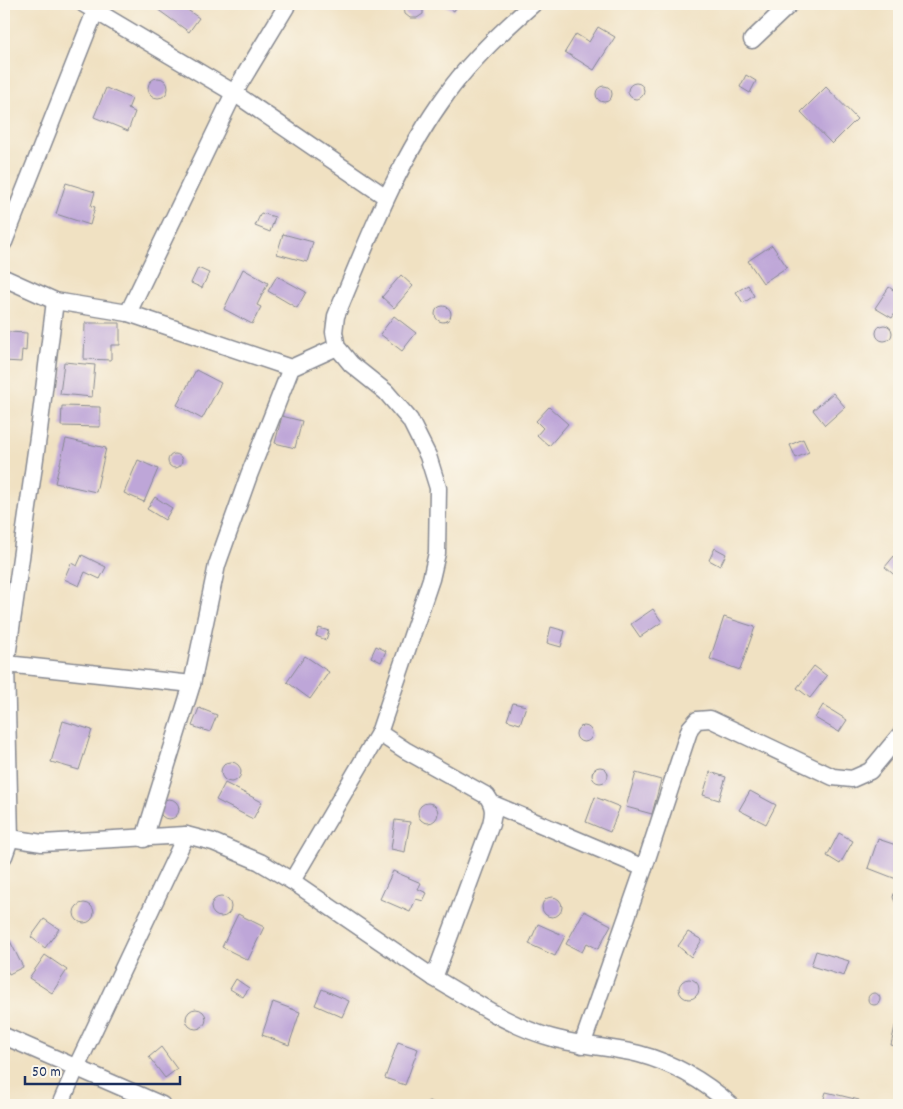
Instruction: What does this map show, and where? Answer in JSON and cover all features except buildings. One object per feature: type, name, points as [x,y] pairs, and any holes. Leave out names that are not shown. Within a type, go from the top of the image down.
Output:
[{"type":"street","points":[[128,313],[234,93],[286,7],[286,4]]},
{"type":"street","points":[[292,881],[378,733],[431,579],[437,553],[438,488],[428,456],[410,420],[386,392],[351,364],[337,347],[334,332],[336,316],[386,197],[413,145],[446,94],[508,26],[533,4]]},
{"type":"street","points":[[752,40],[790,4]]},
{"type":"street","points":[[4,242],[92,6],[234,93],[386,197]]},
{"type":"street","points":[[4,278],[55,301],[128,313],[291,368],[337,347]]},
{"type":"street","points":[[4,856],[7,838],[6,664],[38,439],[55,301]]},
{"type":"street","points":[[144,839],[192,684],[217,565],[249,475],[291,368]]},
{"type":"street","points":[[6,664],[192,684]]},
{"type":"street","points":[[582,1044],[644,868],[690,728],[697,720],[710,718],[833,777],[852,779],[870,771],[899,736]]},
{"type":"street","points":[[378,733],[487,796],[493,804],[494,811],[491,824],[434,978]]},
{"type":"street","points":[[493,804],[644,868]]},
{"type":"street","points":[[7,838],[42,842],[144,839],[186,835],[213,842],[260,862],[292,881],[434,978],[526,1029],[553,1038],[640,1055],[671,1066],[700,1080],[731,1105]]},
{"type":"street","points":[[60,1105],[186,835]]},
{"type":"street","points":[[4,1036],[162,1105]]}]
